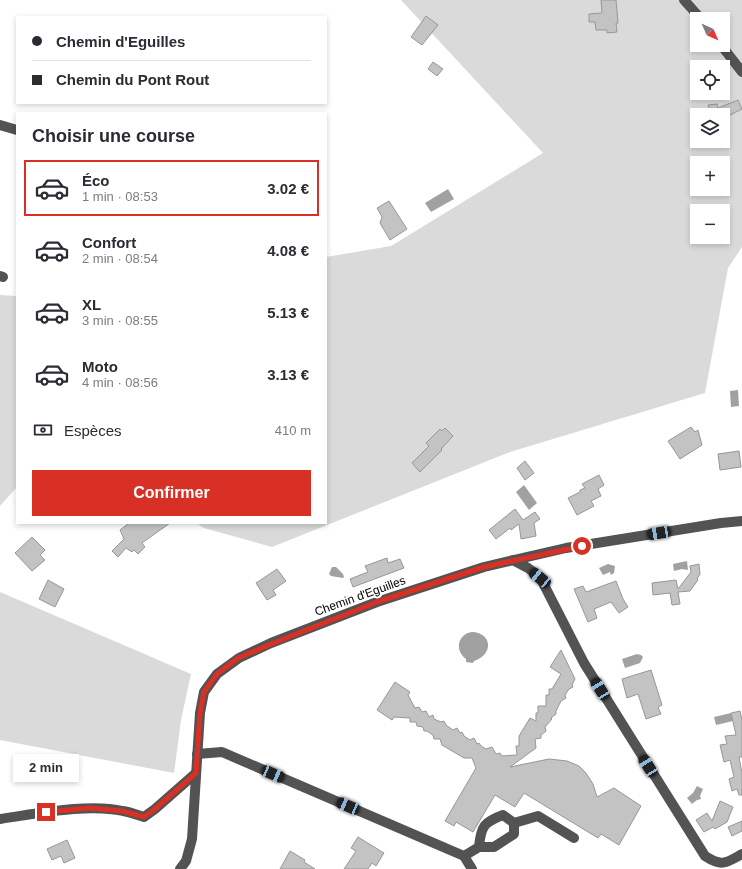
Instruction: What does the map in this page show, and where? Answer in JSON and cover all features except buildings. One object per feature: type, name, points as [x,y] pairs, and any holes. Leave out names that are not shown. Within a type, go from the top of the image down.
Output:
[{"type":"street","points":[[684,0],[695,12]]},
{"type":"street","points":[[726,52],[742,72]]},
{"type":"street","points":[[0,125],[16,130]]},
{"type":"street","name":"Chemin d'Eguilles","points":[[180,869],[186,861],[192,839],[200,713],[204,692],[217,674],[238,658],[377,602],[484,567],[566,548],[721,523],[742,521]]},
{"type":"street","points":[[513,560],[528,568],[540,578],[584,663],[705,856],[715,863],[725,863],[742,854]]},
{"type":"street","points":[[197,754],[222,752],[464,856],[472,869]]},
{"type":"street","points":[[0,819],[46,812],[90,808],[122,811],[144,817],[196,773]]},
{"type":"street","points":[[464,856],[480,847],[494,847],[501,843],[514,834],[514,824],[504,815],[489,820],[480,831],[480,847]]},
{"type":"street","points":[[514,824],[538,816],[574,838]]},
{"type":"shaded area","points":[[401,0],[742,0],[742,247],[728,268],[705,393],[510,452],[272,547],[204,528],[198,524],[327,524],[327,257],[391,246],[543,153]]},
{"type":"shaded area","points":[[448,189],[454,199],[431,212],[425,203]]},
{"type":"shaded area","points":[[0,295],[16,296],[16,488],[0,506]]},
{"type":"shaded area","points":[[738,390],[739,406],[731,407],[730,391]]},
{"type":"shaded area","points":[[524,485],[537,503],[529,510],[516,492]]},
{"type":"shaded area","points":[[687,561],[688,570],[682,569],[674,571],[673,564]]},
{"type":"shaded area","points":[[608,564],[615,566],[614,573],[611,575],[610,572],[603,575],[599,568]]},
{"type":"shaded area","points":[[332,567],[336,567],[344,577],[331,576],[329,574]]},
{"type":"shaded area","points":[[0,592],[191,674],[181,720],[174,773],[0,740]]},
{"type":"shaded area","points":[[473,632],[484,637],[487,640],[488,645],[485,654],[473,663],[466,662],[466,659],[460,651],[459,642],[464,635]]},
{"type":"shaded area","points":[[637,654],[643,657],[640,663],[625,668],[622,659]]},
{"type":"shaded area","points":[[731,713],[733,721],[716,725],[714,717]]},
{"type":"shaded area","points":[[697,786],[703,789],[700,796],[701,799],[692,804],[687,798],[693,793]]},
{"type":"route","points":[[46,812],[90,808],[122,811],[144,817],[155,809],[196,773],[200,713],[204,692],[217,674],[238,658],[377,602],[484,567],[566,548],[582,546]]}]
